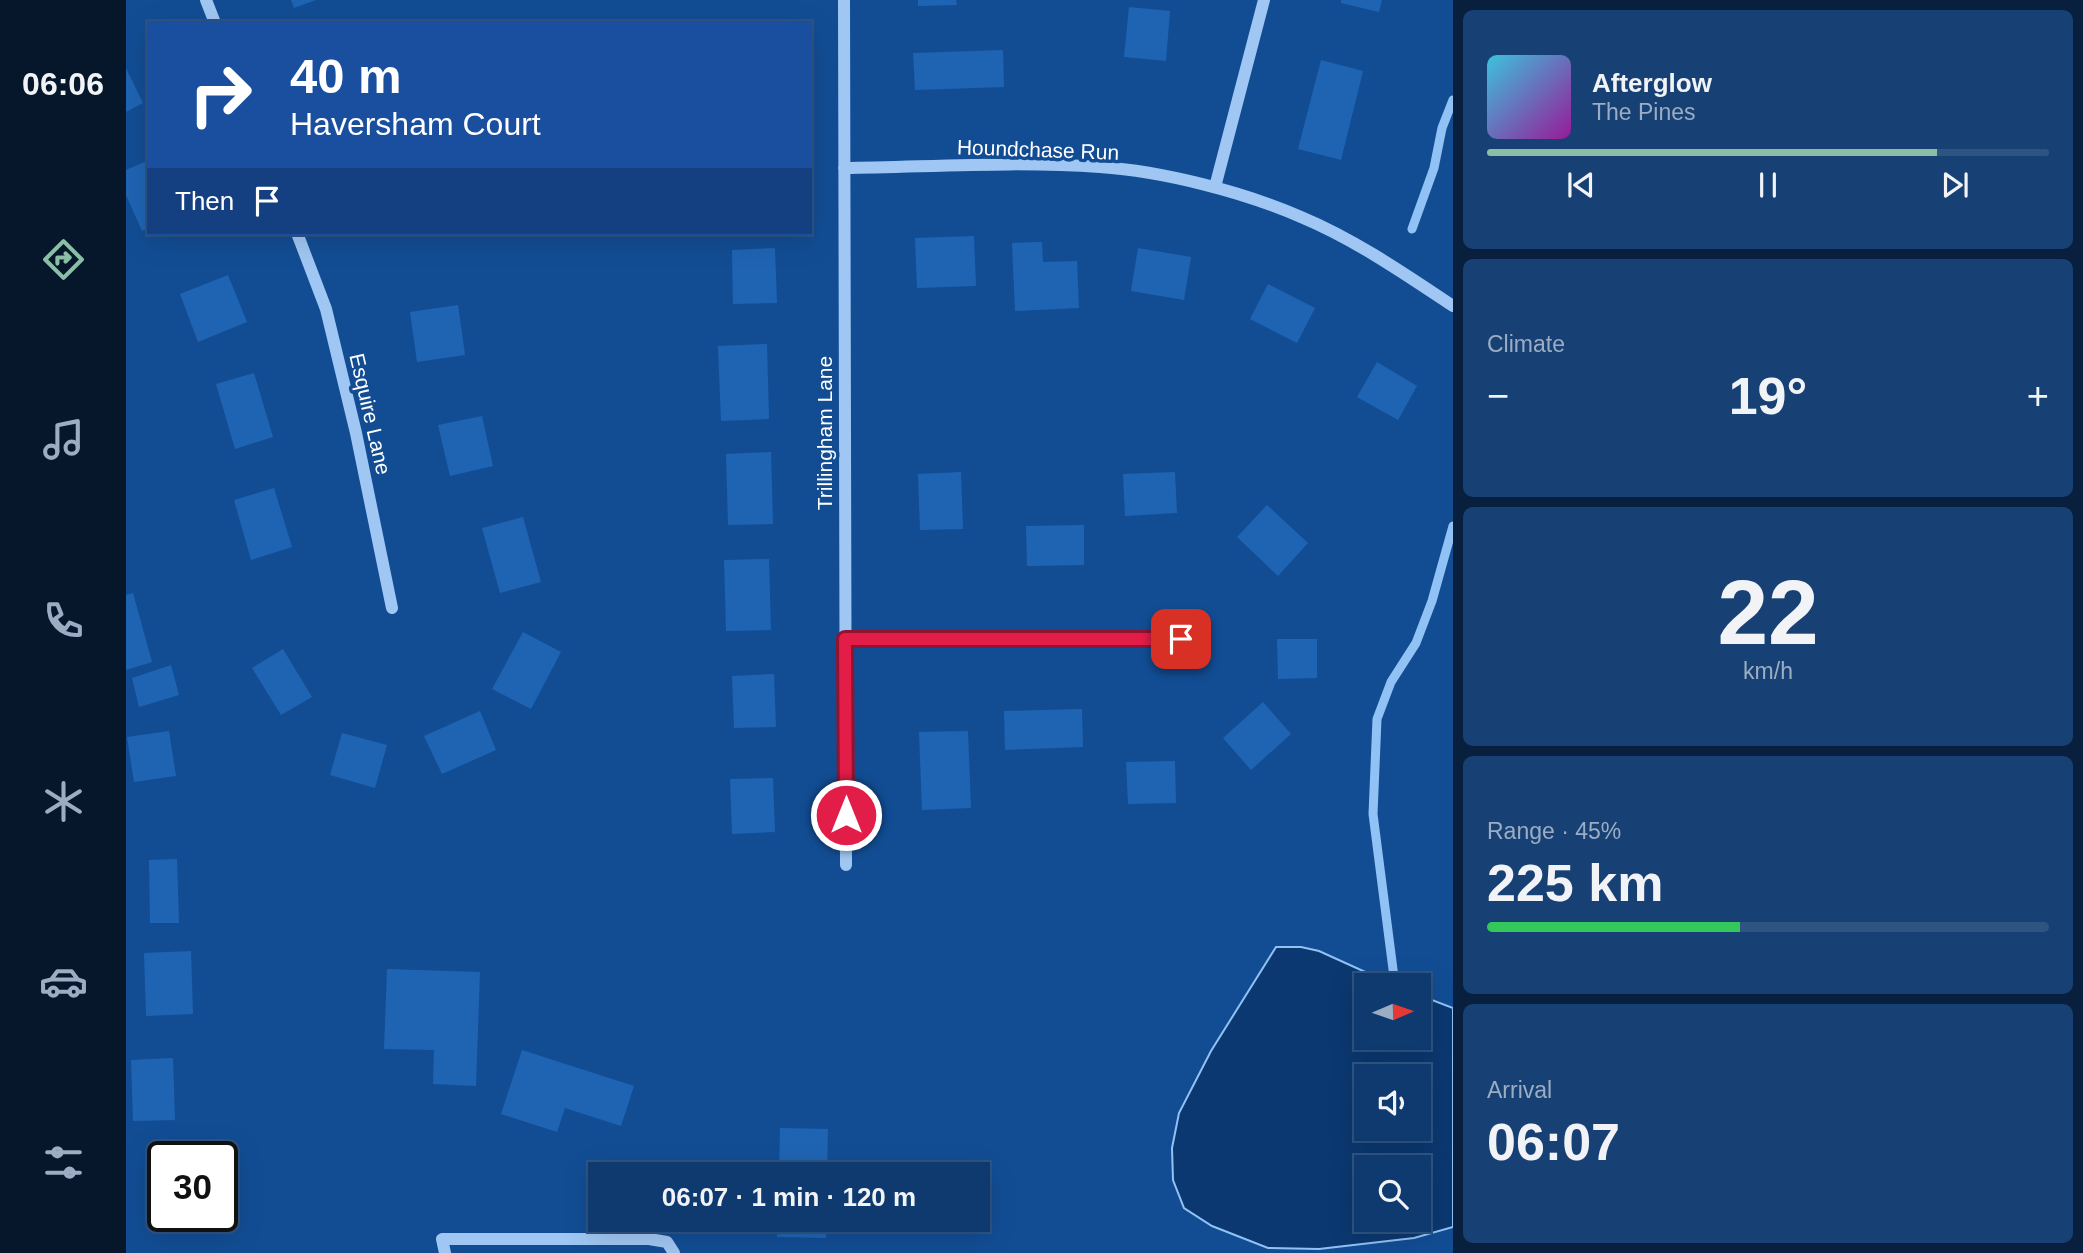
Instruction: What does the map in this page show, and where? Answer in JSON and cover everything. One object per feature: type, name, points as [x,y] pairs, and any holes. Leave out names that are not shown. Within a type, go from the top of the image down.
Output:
[{"type":"street","points":[[206,0],[214,21]]},
{"type":"street","name":"Trillingham Lane","points":[[844,0],[846,865]]},
{"type":"street","points":[[1214,187],[1264,0]]},
{"type":"street","name":"Houndchase Run","points":[[844,168],[1065,165],[1104,167],[1214,187],[1301,216],[1365,251],[1453,306]]},
{"type":"street","name":"Esquire Lane","points":[[298,235],[326,309],[356,432],[392,608]]},
{"type":"street","points":[[845,639],[1181,639]]},
{"type":"street","points":[[444,1253],[442,1239],[649,1239],[667,1242],[674,1253]]},
{"type":"water","points":[[1276,947],[1301,947],[1319,951],[1368,973],[1354,973],[1354,1050],[1432,1050],[1432,1000],[1453,1008],[1453,1227],[1414,1238],[1319,1249],[1268,1248],[1212,1226],[1184,1208],[1173,1180],[1172,1148],[1179,1113],[1211,1051]]},
{"type":"building","points":[[291,0],[316,0],[294,8]]},
{"type":"building","points":[[918,0],[956,0],[957,5],[918,6]]},
{"type":"building","points":[[1341,0],[1382,0],[1379,12],[1341,3]]},
{"type":"building","points":[[1129,7],[1170,11],[1166,61],[1124,57]]},
{"type":"building","points":[[1003,50],[1004,87],[915,90],[913,53]]},
{"type":"building","points":[[1321,60],[1363,71],[1341,160],[1298,149]]},
{"type":"building","points":[[126,68],[143,103],[126,112]]},
{"type":"building","points":[[147,161],[147,229],[142,231],[126,195],[126,170]]},
{"type":"building","points":[[974,236],[976,286],[917,288],[915,238]]},
{"type":"building","points":[[1042,242],[1043,262],[1077,261],[1079,308],[1015,311],[1012,243]]},
{"type":"building","points":[[775,248],[777,303],[733,304],[732,250]]},
{"type":"building","points":[[1138,248],[1191,257],[1184,300],[1131,291]]},
{"type":"building","points":[[228,275],[247,322],[198,342],[180,294]]},
{"type":"building","points":[[1268,284],[1315,308],[1297,343],[1250,319]]},
{"type":"building","points":[[458,305],[465,355],[417,362],[410,312]]},
{"type":"building","points":[[767,344],[769,419],[721,421],[718,346]]},
{"type":"building","points":[[1377,362],[1417,386],[1398,420],[1357,397]]},
{"type":"building","points":[[254,373],[273,437],[235,449],[216,384]]},
{"type":"building","points":[[482,416],[493,466],[450,476],[438,425]]},
{"type":"building","points":[[771,452],[773,524],[728,525],[726,454]]},
{"type":"building","points":[[961,472],[963,529],[920,530],[918,474]]},
{"type":"building","points":[[1175,472],[1177,513],[1125,516],[1123,474]]},
{"type":"building","points":[[274,488],[292,547],[251,560],[234,500]]},
{"type":"building","points":[[1267,505],[1308,543],[1278,576],[1237,537]]},
{"type":"building","points":[[523,517],[541,582],[500,593],[482,528]]},
{"type":"building","points":[[1084,525],[1084,565],[1027,566],[1026,526]]},
{"type":"building","points":[[769,559],[771,630],[726,631],[724,560]]},
{"type":"building","points":[[133,593],[152,662],[126,670],[126,595]]},
{"type":"building","points":[[523,632],[561,652],[531,709],[492,689]]},
{"type":"building","points":[[1277,639],[1317,639],[1317,678],[1278,679]]},
{"type":"building","points":[[283,649],[312,697],[281,715],[252,668]]},
{"type":"building","points":[[171,665],[179,695],[139,707],[132,678]]},
{"type":"building","points":[[774,674],[776,727],[734,728],[732,676]]},
{"type":"building","points":[[1263,702],[1291,734],[1251,770],[1223,738]]},
{"type":"building","points":[[1082,709],[1083,747],[1005,750],[1004,711]]},
{"type":"building","points":[[480,711],[496,750],[442,774],[424,736]]},
{"type":"building","points":[[169,731],[176,776],[134,782],[127,737]]},
{"type":"building","points":[[968,731],[971,808],[922,810],[919,732]]},
{"type":"building","points":[[342,733],[387,745],[375,788],[330,775]]},
{"type":"building","points":[[1175,761],[1176,803],[1128,804],[1126,762]]},
{"type":"building","points":[[773,778],[775,832],[732,834],[730,779]]},
{"type":"building","points":[[177,859],[179,923],[150,923],[149,860]]},
{"type":"building","points":[[191,951],[193,1014],[146,1016],[144,953]]},
{"type":"building","points":[[387,969],[480,972],[476,1086],[433,1084],[434,1050],[384,1049]]},
{"type":"building","points":[[522,1050],[634,1086],[621,1126],[565,1108],[557,1132],[501,1114]]},
{"type":"building","points":[[173,1058],[175,1120],[133,1121],[131,1060]]},
{"type":"building","points":[[780,1128],[828,1129],[827,1162],[779,1162]]},
{"type":"building","points":[[777,1232],[826,1232],[826,1238],[777,1237]]},
{"type":"waterway","points":[[1412,229],[1434,168],[1442,128],[1453,100]]},
{"type":"waterway","points":[[1393,973],[1373,814],[1377,719],[1391,682],[1416,643],[1432,601],[1453,526]]},
{"type":"route","points":[[846,815],[845,639],[1181,639]]}]
